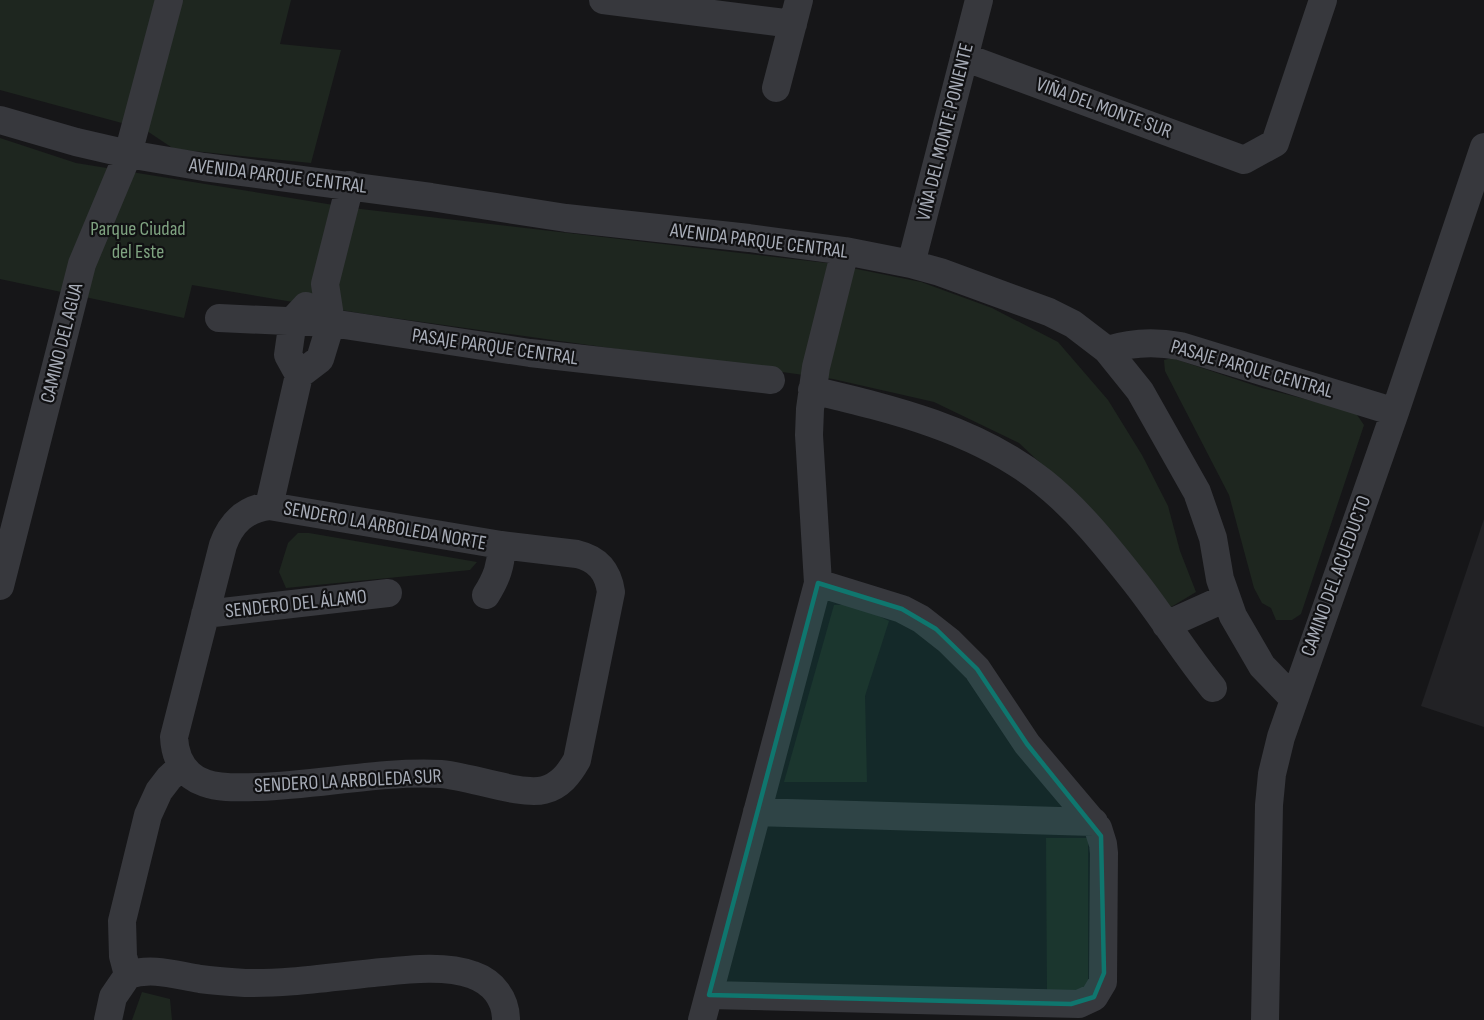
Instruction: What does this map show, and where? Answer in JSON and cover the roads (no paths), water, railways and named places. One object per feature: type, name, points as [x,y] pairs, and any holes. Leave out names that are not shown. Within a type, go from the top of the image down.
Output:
[{"type":"street","name":"CAMINO DEL AGUA","points":[[0,586],[82,264],[128,154],[169,0]]},
{"type":"street","points":[[603,0],[796,12],[776,88]]},
{"type":"street","name":"VIÑA DEL MONTE PONIENTE","points":[[911,264],[979,0]]},
{"type":"street","name":"VIÑA DEL MONTE SUR","points":[[964,57],[1244,160],[1275,143],[1323,0]]},
{"type":"street","name":"AVENIDA PARQUE CENTRAL","points":[[0,120],[128,154],[204,167],[350,185],[577,220],[759,239],[845,251],[940,272],[1049,312],[1073,324],[1107,350],[1140,391],[1197,492],[1213,538],[1226,598],[1242,634],[1255,656],[1293,698]]},
{"type":"street","name":"CAMINO DEL ACUEDUCTO","points":[[1265,1020],[1269,805],[1276,755],[1293,698],[1395,412],[1484,147]]},
{"type":"street","points":[[128,975],[123,956],[122,921],[153,803],[169,778],[182,766],[177,757],[174,737],[227,534],[242,516],[259,507],[269,506],[299,375],[320,359],[331,323],[325,284],[350,185]]},
{"type":"street","points":[[818,583],[902,609],[921,619],[950,641],[982,675],[1027,744],[1094,822],[1101,836],[1104,853],[1104,973],[1100,990],[1087,1002],[706,1007],[818,583],[809,435],[812,390],[845,251]]},
{"type":"street","points":[[299,375],[288,355],[293,320],[325,284]]},
{"type":"street","name":"PASAJE PARQUE CENTRAL","points":[[219,318],[331,323],[541,354],[771,380]]},
{"type":"street","name":"PASAJE PARQUE CENTRAL","points":[[1107,350],[1125,344],[1144,342],[1180,346],[1395,412]]},
{"type":"street","points":[[812,390],[929,422],[956,432],[1013,461],[1042,481],[1086,522],[1133,579],[1186,655],[1213,688]]},
{"type":"street","name":"SENDERO LA ARBOLEDA NORTE","points":[[269,506],[501,545],[588,556],[597,562],[610,581],[611,592],[577,760],[572,770],[555,786]]},
{"type":"street","name":"SENDERO LA ARBOLEDA NORTE","points":[[486,595],[495,581],[500,566],[501,545]]},
{"type":"street","name":"SENDERO DEL ÁLAMO","points":[[205,614],[388,593]]},
{"type":"street","points":[[1166,625],[1226,598]]},
{"type":"street","name":"SENDERO LA ARBOLEDA SUR","points":[[182,766],[189,774],[207,784],[243,787],[284,786],[416,773],[471,778],[530,791],[555,786]]},
{"type":"street","points":[[757,812],[1094,822]]},
{"type":"street","points":[[108,1020],[113,997],[128,975],[147,970],[223,981],[277,982],[411,969],[473,975],[494,988],[504,1004],[506,1020]]},
{"type":"park label","name":"Parque Ciudad del Este","points":[[138,240]]}]
